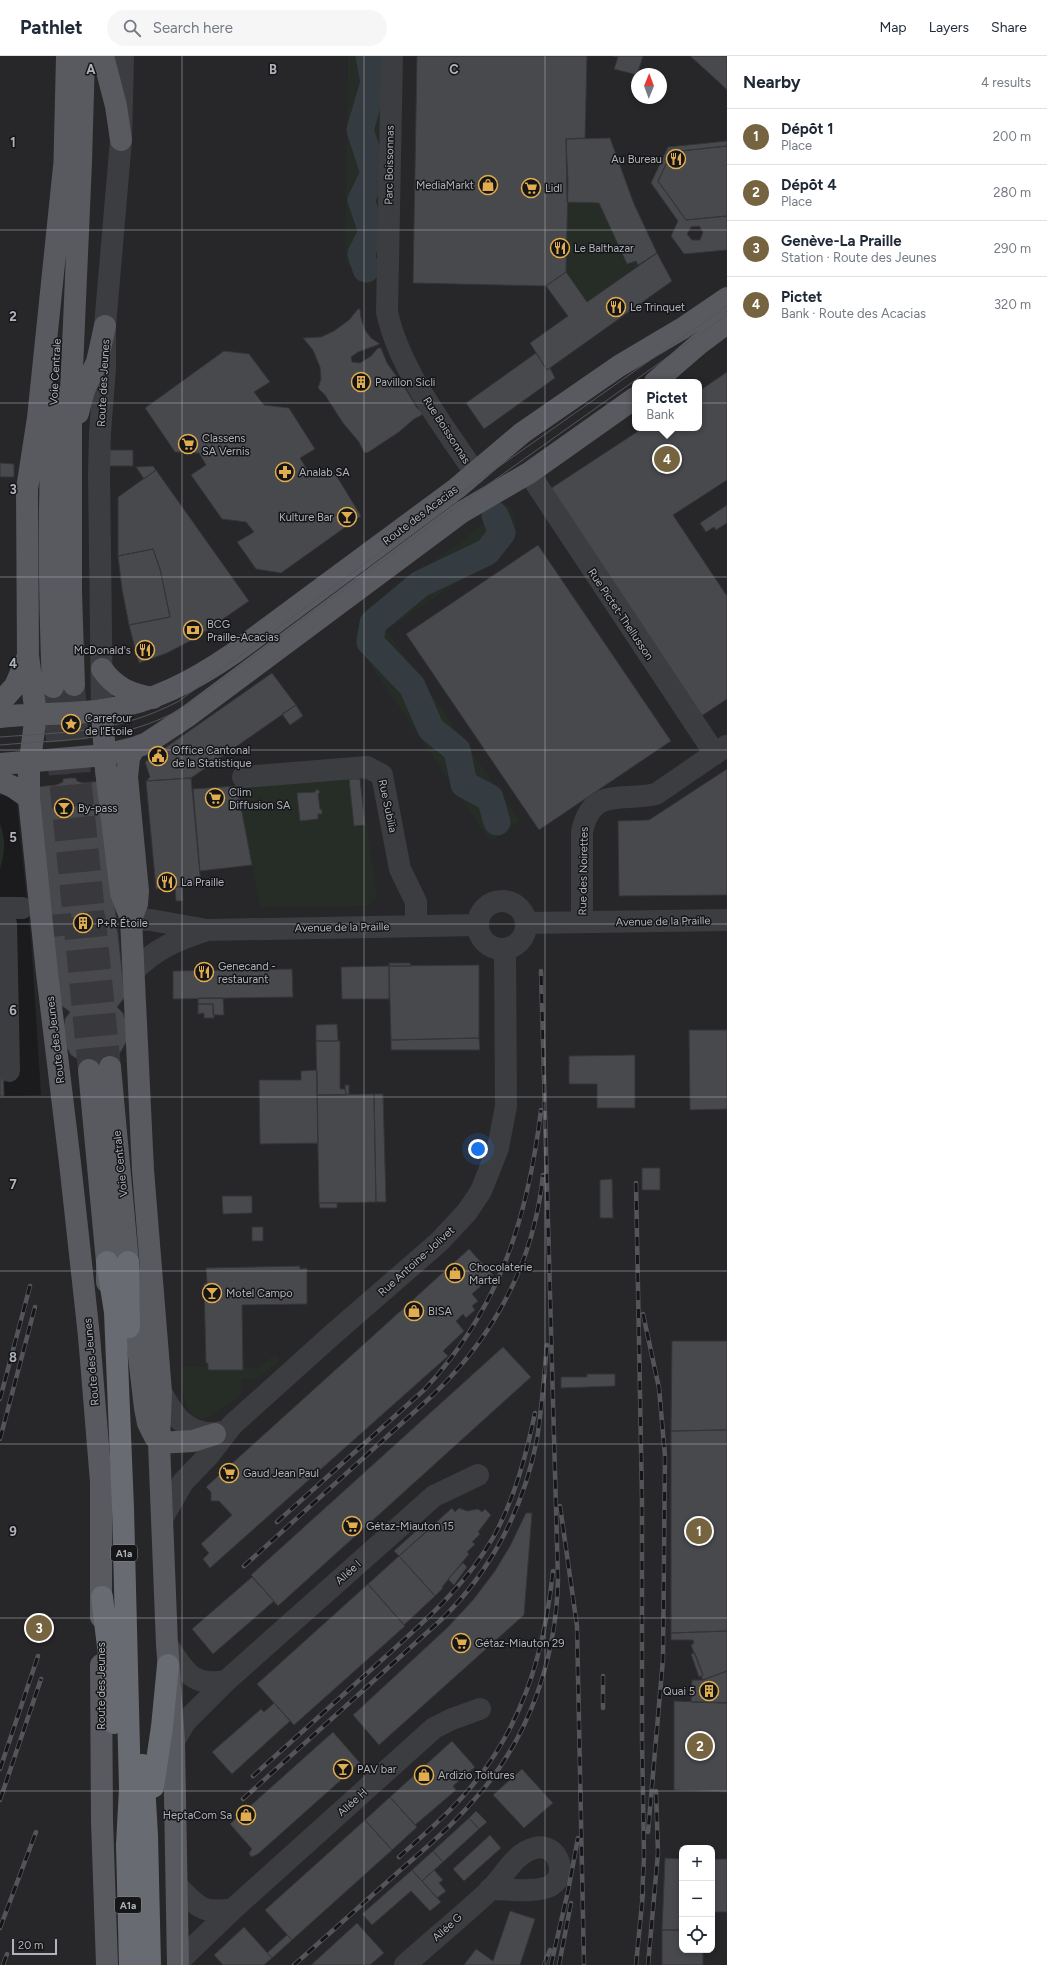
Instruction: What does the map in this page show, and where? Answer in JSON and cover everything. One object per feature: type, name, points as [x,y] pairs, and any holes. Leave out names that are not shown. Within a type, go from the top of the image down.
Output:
[{"type":"highway","points":[[117,1262],[128,1314],[138,1511],[142,1748],[147,1836]]},
{"type":"highway","name":"A1a","points":[[117,1262],[115,1312],[121,1434],[130,1788],[127,1845],[130,1965]]},
{"type":"highway","name":"A1a","points":[[102,1597],[111,1671],[115,1743],[127,1845]]},
{"type":"highway","points":[[147,1836],[162,1727],[167,1655]]},
{"type":"highway","name":"A1a","points":[[147,1836],[150,1965]]},
{"type":"main road","name":"Voie Centrale","points":[[53,687],[50,587],[50,494],[64,167],[67,56]]},
{"type":"main road","name":"Voie Centrale","points":[[74,686],[71,392],[82,162],[84,56]]},
{"type":"main road","points":[[103,56],[116,106],[121,140]]},
{"type":"main road","points":[[30,762],[36,714],[28,656],[28,490],[38,418],[64,167]]},
{"type":"main road","name":"Route des Acacias","points":[[102,710],[125,706],[153,698],[185,684],[234,653],[475,473],[534,425],[619,366],[683,328],[727,298]]},
{"type":"main road","points":[[658,379],[699,344],[727,323]]},
{"type":"main road","points":[[71,496],[79,405],[97,362],[105,326]]},
{"type":"main road","name":"Route des Acacias","points":[[134,748],[147,743],[188,716],[462,512],[529,473],[626,409]]},
{"type":"main road","points":[[0,703],[15,686],[28,656]]},
{"type":"main road","points":[[102,669],[113,683],[125,691],[153,698]]},
{"type":"main road","points":[[0,717],[102,710],[105,755],[124,919],[134,971],[143,1170],[160,1392],[160,1443],[167,1655],[174,1741],[178,1963]]},
{"type":"main road","points":[[0,764],[105,755],[134,748]]},
{"type":"main road","points":[[124,919],[137,904],[138,891],[127,777],[129,758],[134,748]]},
{"type":"main road","name":"Route des Jeunes","points":[[30,762],[29,798],[46,926],[83,1273],[101,1482],[102,1821],[107,1965]]},
{"type":"main road","points":[[0,781],[13,787],[29,798]]},
{"type":"main road","name":"Voie Centrale","points":[[100,1068],[117,1262]]},
{"type":"main road","points":[[101,1482],[108,1308],[117,1262]]},
{"type":"main road","points":[[117,1262],[148,1423],[154,1436],[160,1443]]},
{"type":"main road","points":[[160,1443],[193,1441],[224,1430]]},
{"type":"street","name":"Route des Jeunes","points":[[102,710],[99,473],[105,368],[105,326],[121,140],[123,56]]},
{"type":"street","name":"Parc Boissonnas","points":[[387,274],[392,56]]},
{"type":"street","name":"Rue Boissonnas","points":[[387,274],[387,312],[396,342],[430,405],[475,473]]},
{"type":"street","name":"Rue Pictet-Thellusson","points":[[529,473],[721,749]]},
{"type":"street","name":"Rue des Noirettes","points":[[582,922],[582,832],[584,820],[589,810],[597,803],[608,798],[656,794],[721,749]]},
{"type":"street","name":"Rue Subilia","points":[[243,777],[368,767],[382,775],[400,869],[416,902],[416,926]]},
{"type":"street","points":[[497,900],[512,903],[519,907],[523,912],[527,923],[526,931],[519,943],[505,949],[497,949],[487,944],[480,936],[478,925],[482,911],[497,900]]},
{"type":"street","points":[[8,917],[10,1072]]},
{"type":"street","name":"Avenue de la Praille","points":[[124,919],[151,920],[207,930],[478,925]]},
{"type":"street","name":"Avenue de la Praille","points":[[527,923],[727,920]]},
{"type":"street","name":"Avenue de la Praille","points":[[134,971],[155,951],[181,938],[207,930]]},
{"type":"street","name":"Rue Antoine-Jolivet","points":[[163,1517],[183,1482],[209,1454],[224,1430],[439,1242],[467,1212],[481,1191],[498,1148],[506,1106],[505,949]]},
{"type":"street","points":[[160,1392],[183,1425],[195,1430],[224,1430]]},
{"type":"street","name":"Allée I","points":[[226,1681],[434,1496],[478,1475]]},
{"type":"street","points":[[167,1655],[186,1672],[199,1681],[212,1684],[226,1681]]},
{"type":"street","points":[[174,1741],[185,1722],[226,1681]]},
{"type":"street","name":"Allée H","points":[[233,1909],[434,1728],[452,1719],[480,1709]]},
{"type":"street","points":[[177,1886],[203,1909],[218,1911],[233,1909]]},
{"type":"street","name":"Allée G","points":[[405,1965],[490,1890]]},
{"type":"street","points":[[178,1963],[233,1909]]},
{"type":"shaded area","points":[[0,56],[727,56],[727,1965],[0,1965],[0,1096],[41,1095],[31,940],[16,796],[0,795]]},
{"type":"shaded area","points":[[348,56],[384,56],[381,275],[368,286],[345,262]]},
{"type":"shaded area","points":[[567,202],[599,203],[627,264],[636,261],[638,265],[587,302],[566,272]]},
{"type":"shaded area","points":[[510,505],[515,518],[516,529],[513,539],[505,551],[386,630],[520,821],[490,841],[357,645],[356,632],[363,612]]},
{"type":"shaded area","points":[[360,779],[377,897],[367,906],[260,907],[237,786]]},
{"type":"shaded area","points":[[0,824],[4,846],[0,869]]},
{"type":"shaded area","points":[[275,1355],[280,1360],[257,1379],[242,1379],[241,1389],[243,1392],[225,1408],[209,1417],[201,1418],[195,1416],[189,1410],[184,1395],[181,1367],[208,1366],[208,1370],[243,1370],[243,1368],[257,1368]]},
{"type":"building","points":[[417,56],[587,56],[585,138],[566,139],[568,182],[566,272],[546,286],[413,283]]},
{"type":"building","points":[[613,56],[643,56],[639,68],[631,68],[631,73],[614,69],[618,57]]},
{"type":"building","points":[[690,56],[727,56],[727,90],[721,84]]},
{"type":"building","points":[[610,138],[634,204],[657,253],[638,265],[636,261],[627,264],[599,203],[567,202],[566,139]]},
{"type":"building","points":[[727,141],[727,146],[672,152],[658,181],[686,220],[727,216],[727,250],[684,254],[671,236],[678,221],[651,183],[668,147]],"holes":[[[699,226],[703,232],[700,240],[692,240],[687,234],[691,227]]]},
{"type":"building","points":[[727,146],[727,216],[686,220],[658,181],[672,152]]},
{"type":"building","points":[[657,253],[672,281],[547,370],[530,343],[568,316],[546,286],[566,272],[587,302]]},
{"type":"building","name":"Pavillon Sicli","points":[[358,309],[360,309],[365,330],[371,338],[380,344],[358,352],[351,357],[352,362],[360,363],[371,356],[378,348],[381,348],[387,363],[417,408],[422,412],[422,415],[414,419],[399,432],[367,453],[364,452],[359,442],[343,423],[325,395],[318,388],[321,379],[320,367],[313,350],[303,338],[321,337],[334,331],[349,320]]},
{"type":"building","points":[[224,351],[249,354],[270,382],[254,392],[264,405],[289,408],[315,449],[300,458],[308,471],[336,475],[361,516],[281,573],[256,569],[237,542],[254,532],[246,522],[222,519],[191,475],[206,465],[199,453],[175,452],[145,408]]},
{"type":"building","points":[[536,353],[547,370],[550,368],[555,378],[484,429],[466,403]]},
{"type":"building","points":[[727,372],[727,480],[673,515],[727,596],[727,699],[700,717],[550,489],[638,431],[702,431],[702,389]]},
{"type":"building","points":[[109,450],[133,450],[133,466],[108,466]]},
{"type":"building","points":[[0,463],[14,464],[14,477],[0,477]]},
{"type":"building","points":[[153,466],[156,470],[144,479],[136,467]]},
{"type":"building","points":[[156,470],[249,601],[194,639],[167,653],[139,663],[129,625],[170,617],[160,569],[153,549],[118,556],[118,497]]},
{"type":"building","points":[[727,505],[727,523],[716,530],[714,527],[706,532],[700,523]]},
{"type":"building","points":[[538,545],[671,741],[539,830],[406,634]]},
{"type":"building","points":[[153,549],[160,569],[170,617],[129,625],[122,589],[118,556]]},
{"type":"building","points":[[272,673],[296,705],[191,778],[146,781],[150,777],[145,762]]},
{"type":"building","points":[[296,705],[303,716],[290,725],[282,714]]},
{"type":"building","points":[[727,769],[727,895],[619,896],[618,821],[649,820]]},
{"type":"building","name":"P+R Étoile","points":[[76,778],[77,781],[83,783],[101,781],[125,997],[117,1007],[123,1013],[127,1023],[127,1041],[117,1058],[100,1065],[85,1064],[71,1055],[67,1048],[63,1030],[65,1019],[70,1012],[58,1003],[36,787],[56,785],[63,782],[63,779]]},
{"type":"building","points":[[191,778],[201,885],[156,889],[146,781]]},
{"type":"building","points":[[349,779],[360,779],[365,825],[354,826]]},
{"type":"building","points":[[237,786],[252,865],[200,871],[193,789]]},
{"type":"building","points":[[317,789],[320,792],[318,794],[322,814],[318,814],[318,819],[300,821],[297,793],[315,792]]},
{"type":"building","points":[[182,886],[183,901],[176,901],[175,887]]},
{"type":"building","points":[[0,924],[4,1096],[0,1096]]},
{"type":"building","points":[[389,963],[410,963],[411,966],[389,966]]},
{"type":"building","points":[[479,965],[479,1038],[391,1040],[389,966]]},
{"type":"building","points":[[389,966],[389,999],[342,999],[341,967]]},
{"type":"building","points":[[292,969],[293,997],[173,999],[173,971]]},
{"type":"building","points":[[198,998],[223,998],[224,1015],[213,1015],[213,1004],[198,1004]]},
{"type":"building","points":[[198,1004],[213,1004],[214,1018],[204,1018],[204,1013],[198,1014]]},
{"type":"building","points":[[337,1024],[338,1041],[316,1041],[316,1025]]},
{"type":"building","points":[[689,1030],[727,1030],[727,1109],[690,1110]]},
{"type":"building","points":[[479,1038],[480,1050],[391,1050],[391,1040]]},
{"type":"building","points":[[316,1041],[340,1041],[340,1089],[345,1089],[346,1095],[317,1095]]},
{"type":"building","points":[[635,1055],[635,1108],[597,1108],[597,1084],[569,1084],[569,1056]]},
{"type":"building","points":[[317,1070],[318,1143],[260,1144],[259,1080],[301,1080],[301,1071]]},
{"type":"building","points":[[345,1085],[349,1085],[349,1094],[346,1095]]},
{"type":"building","points":[[374,1094],[376,1202],[319,1203],[317,1095]]},
{"type":"building","points":[[374,1094],[383,1094],[386,1202],[376,1202]]},
{"type":"building","points":[[642,1168],[660,1168],[660,1190],[642,1190]]},
{"type":"building","points":[[612,1179],[613,1218],[600,1218],[600,1180]]},
{"type":"building","points":[[222,1196],[252,1196],[252,1213],[223,1214]]},
{"type":"building","points":[[319,1203],[337,1203],[337,1208],[320,1208]]},
{"type":"building","points":[[252,1227],[263,1227],[263,1241],[252,1241]]},
{"type":"building","points":[[469,1249],[493,1275],[472,1294],[478,1301],[472,1306],[475,1310],[466,1318],[463,1314],[456,1321],[464,1331],[443,1351],[448,1356],[210,1568],[203,1559],[209,1553],[201,1544],[232,1515],[219,1501],[211,1501],[211,1492],[206,1487]]},
{"type":"building","points":[[300,1266],[300,1269],[307,1268],[307,1304],[242,1305],[243,1370],[208,1370],[208,1363],[206,1363],[204,1284],[207,1283],[206,1268]]},
{"type":"building","points":[[672,1341],[727,1341],[727,1430],[671,1431]]},
{"type":"building","points":[[503,1347],[531,1377],[278,1606],[251,1575]]},
{"type":"building","points":[[587,1374],[615,1374],[615,1386],[561,1388],[561,1377],[587,1377]]},
{"type":"building","points":[[727,1430],[727,1631],[671,1633],[671,1431]]},
{"type":"building","points":[[452,1508],[455,1512],[459,1508],[467,1511],[478,1509],[482,1512],[485,1509],[491,1515],[478,1532],[480,1534],[472,1542],[475,1544],[467,1552],[469,1554],[435,1596],[399,1556]]},
{"type":"building","points":[[526,1513],[532,1513],[524,1615],[379,1745],[353,1715],[447,1628],[473,1600],[495,1571],[510,1546]]},
{"type":"building","points":[[427,1521],[432,1527],[399,1556],[394,1551]]},
{"type":"building","points":[[399,1556],[435,1596],[404,1625],[368,1584]]},
{"type":"building","points":[[463,1563],[467,1567],[454,1585],[448,1579]]},
{"type":"building","points":[[252,1577],[274,1601],[213,1654],[192,1629]]},
{"type":"building","points":[[368,1584],[405,1626],[294,1725],[257,1684]]},
{"type":"building","points":[[727,1631],[727,1671],[703,1680],[701,1676],[703,1675],[691,1645],[694,1643],[693,1640],[671,1640],[671,1633]]},
{"type":"building","points":[[695,1653],[703,1675],[699,1677],[691,1654]]},
{"type":"building","name":"Quai 5","points":[[727,1671],[727,1703],[691,1702],[692,1680],[703,1680]]},
{"type":"building","points":[[674,1701],[727,1703],[727,1792],[674,1790]]},
{"type":"building","points":[[274,1703],[290,1721],[232,1774],[212,1752],[261,1709],[264,1712]]},
{"type":"building","points":[[333,1732],[360,1763],[258,1854],[251,1857],[249,1853],[252,1849],[230,1824]]},
{"type":"building","points":[[452,1741],[475,1767],[453,1786],[456,1790],[415,1825],[390,1797]]},
{"type":"building","points":[[522,1769],[553,1803],[524,1828],[493,1795]]},
{"type":"building","points":[[390,1797],[417,1827],[392,1850],[365,1820]]},
{"type":"building","points":[[476,1811],[487,1822],[479,1829],[469,1818]]},
{"type":"building","points":[[469,1818],[479,1829],[443,1862],[433,1851]]},
{"type":"building","points":[[365,1820],[392,1850],[292,1940],[265,1910]]},
{"type":"building","points":[[490,1835],[501,1848],[464,1881],[453,1869]]},
{"type":"building","points":[[433,1851],[443,1862],[422,1881],[412,1870]]},
{"type":"building","points":[[665,1858],[679,1859],[679,1930],[662,1930]]},
{"type":"building","points":[[715,1859],[727,1859],[727,1912],[715,1912]]},
{"type":"building","points":[[412,1870],[441,1902],[430,1911],[411,1891],[372,1925],[362,1914]]},
{"type":"building","points":[[434,1870],[443,1880],[439,1883],[446,1891],[437,1898],[422,1881]]},
{"type":"building","points":[[510,1911],[535,1919],[520,1965],[464,1965],[476,1949],[493,1961]]},
{"type":"building","points":[[357,1923],[384,1953],[370,1965],[311,1965]]},
{"type":"building","points":[[244,1927],[272,1958],[264,1965],[223,1965],[214,1955]]},
{"type":"building","points":[[662,1930],[679,1930],[679,1953],[703,1953],[703,1965],[662,1965]]},
{"type":"building","points":[[287,1935],[292,1940],[272,1958],[267,1953]]},
{"type":"waterway","points":[[366,269],[361,254],[372,232],[361,200],[374,173],[360,130],[374,82],[369,56]]},
{"type":"waterway","points":[[495,515],[502,533],[487,552],[420,584],[373,623],[370,642],[412,686],[431,729],[457,750],[464,784],[490,798],[497,822]]},
{"type":"tunnel","points":[[74,685],[80,777],[110,1067]]},
{"type":"tunnel","points":[[53,687],[60,779],[89,1070]]},
{"type":"tunnel","points":[[50,926],[116,920]]},
{"type":"tram line","points":[[0,737],[70,732],[113,725],[157,712],[179,701],[443,506],[727,306]]},
{"type":"tram line","points":[[637,379],[727,315]]},
{"type":"tram line","points":[[0,745],[72,740],[116,733],[160,719],[183,708],[448,513],[632,382]]},
{"type":"railway","points":[[294,1965],[436,1839],[473,1801],[492,1778],[509,1753],[524,1726],[545,1670],[552,1640],[558,1580],[541,971]]},
{"type":"railway","points":[[277,1522],[425,1389],[451,1358],[473,1326],[491,1293],[506,1259],[518,1224],[528,1187],[541,1110]]},
{"type":"railway","points":[[244,1566],[433,1395],[455,1372],[475,1347],[493,1322],[521,1267],[531,1237],[543,1175]]},
{"type":"railway","points":[[636,1183],[642,1500],[642,1738],[644,1856],[642,1898]]},
{"type":"railway","points":[[0,1399],[30,1286]]},
{"type":"railway","points":[[0,1439],[35,1307]]},
{"type":"railway","points":[[643,1314],[659,1388],[665,1456],[663,1659],[648,1832]]},
{"type":"railway","points":[[243,1799],[442,1619],[460,1600],[491,1558],[514,1513],[524,1489],[531,1464],[539,1427],[547,1345]]},
{"type":"railway","points":[[253,1776],[424,1622],[469,1573],[494,1536],[508,1506],[524,1461],[535,1413]]},
{"type":"railway","points":[[560,1506],[577,1626],[584,1965]]},
{"type":"railway","points":[[399,1857],[441,1819],[465,1794],[485,1769],[502,1744],[516,1717],[527,1690],[536,1661],[549,1602],[553,1571]]},
{"type":"railway","points":[[0,1769],[38,1656]]},
{"type":"railway","points":[[603,1676],[603,1708]]},
{"type":"railway","points":[[0,1800],[41,1679]]},
{"type":"railway","points":[[648,1965],[658,1853],[656,1791]]},
{"type":"railway","points":[[0,1928],[36,1832]]},
{"type":"railway","points":[[551,1965],[568,1891],[578,1838]]},
{"type":"railway","points":[[636,1965],[643,1893]]},
{"type":"railway","points":[[559,1965],[571,1903]]},
{"type":"railway","points":[[544,1965],[550,1950]]},
{"type":"railway","points":[[3,1965],[7,1954]]},
{"type":"place","name":"Au Bureau","points":[[676,159]]},
{"type":"place","name":"MediaMarkt","points":[[488,185]]},
{"type":"place","name":"Lidl","points":[[531,188]]},
{"type":"place","name":"Le Balthazar","points":[[560,248]]},
{"type":"place","name":"Le Trinquet","points":[[616,307]]},
{"type":"place","name":"Pavillon Sicli","points":[[361,382]]},
{"type":"place","name":"Classens SA Vernis","points":[[188,444]]},
{"type":"place","name":"Pictet","points":[[667,459]]},
{"type":"place","name":"Analab SA","points":[[285,472]]},
{"type":"place","name":"Kulture Bar","points":[[347,517]]},
{"type":"place","name":"BCG Praille-Acacias","points":[[193,630]]},
{"type":"place","name":"McDonald's","points":[[145,650]]},
{"type":"place","name":"Carrefour de l'Etoile","points":[[71,724]]},
{"type":"place","name":"Office Cantonal de la Statistique","points":[[158,756]]},
{"type":"place","name":"Clim Diffusion SA","points":[[215,798]]},
{"type":"place","name":"By-pass","points":[[64,808]]},
{"type":"place","name":"La Praille","points":[[167,882]]},
{"type":"place","name":"P+R Étoile","points":[[83,923]]},
{"type":"place","name":"Genecand - restaurant","points":[[204,972]]},
{"type":"place","name":"Chocolaterie Martel","points":[[455,1273]]},
{"type":"place","name":"Motel Campo","points":[[212,1293]]},
{"type":"place","name":"BISA","points":[[414,1311]]},
{"type":"place","name":"Gaud Jean Paul","points":[[229,1473]]},
{"type":"place","name":"Gétaz-Miauton 15","points":[[352,1526]]},
{"type":"place","name":"Dépôt 1","points":[[699,1531]]},
{"type":"place","name":"Genève-La Praille","points":[[39,1628]]},
{"type":"place","name":"Gétaz-Miauton 29","points":[[461,1643]]},
{"type":"place","name":"Quai 5","points":[[709,1691]]},
{"type":"place","name":"Dépôt 4","points":[[700,1746]]},
{"type":"place","name":"PAV bar","points":[[343,1769]]},
{"type":"place","name":"Ardizio Toitures","points":[[424,1775]]},
{"type":"place","name":"HeptaCom Sa","points":[[246,1815]]}]
